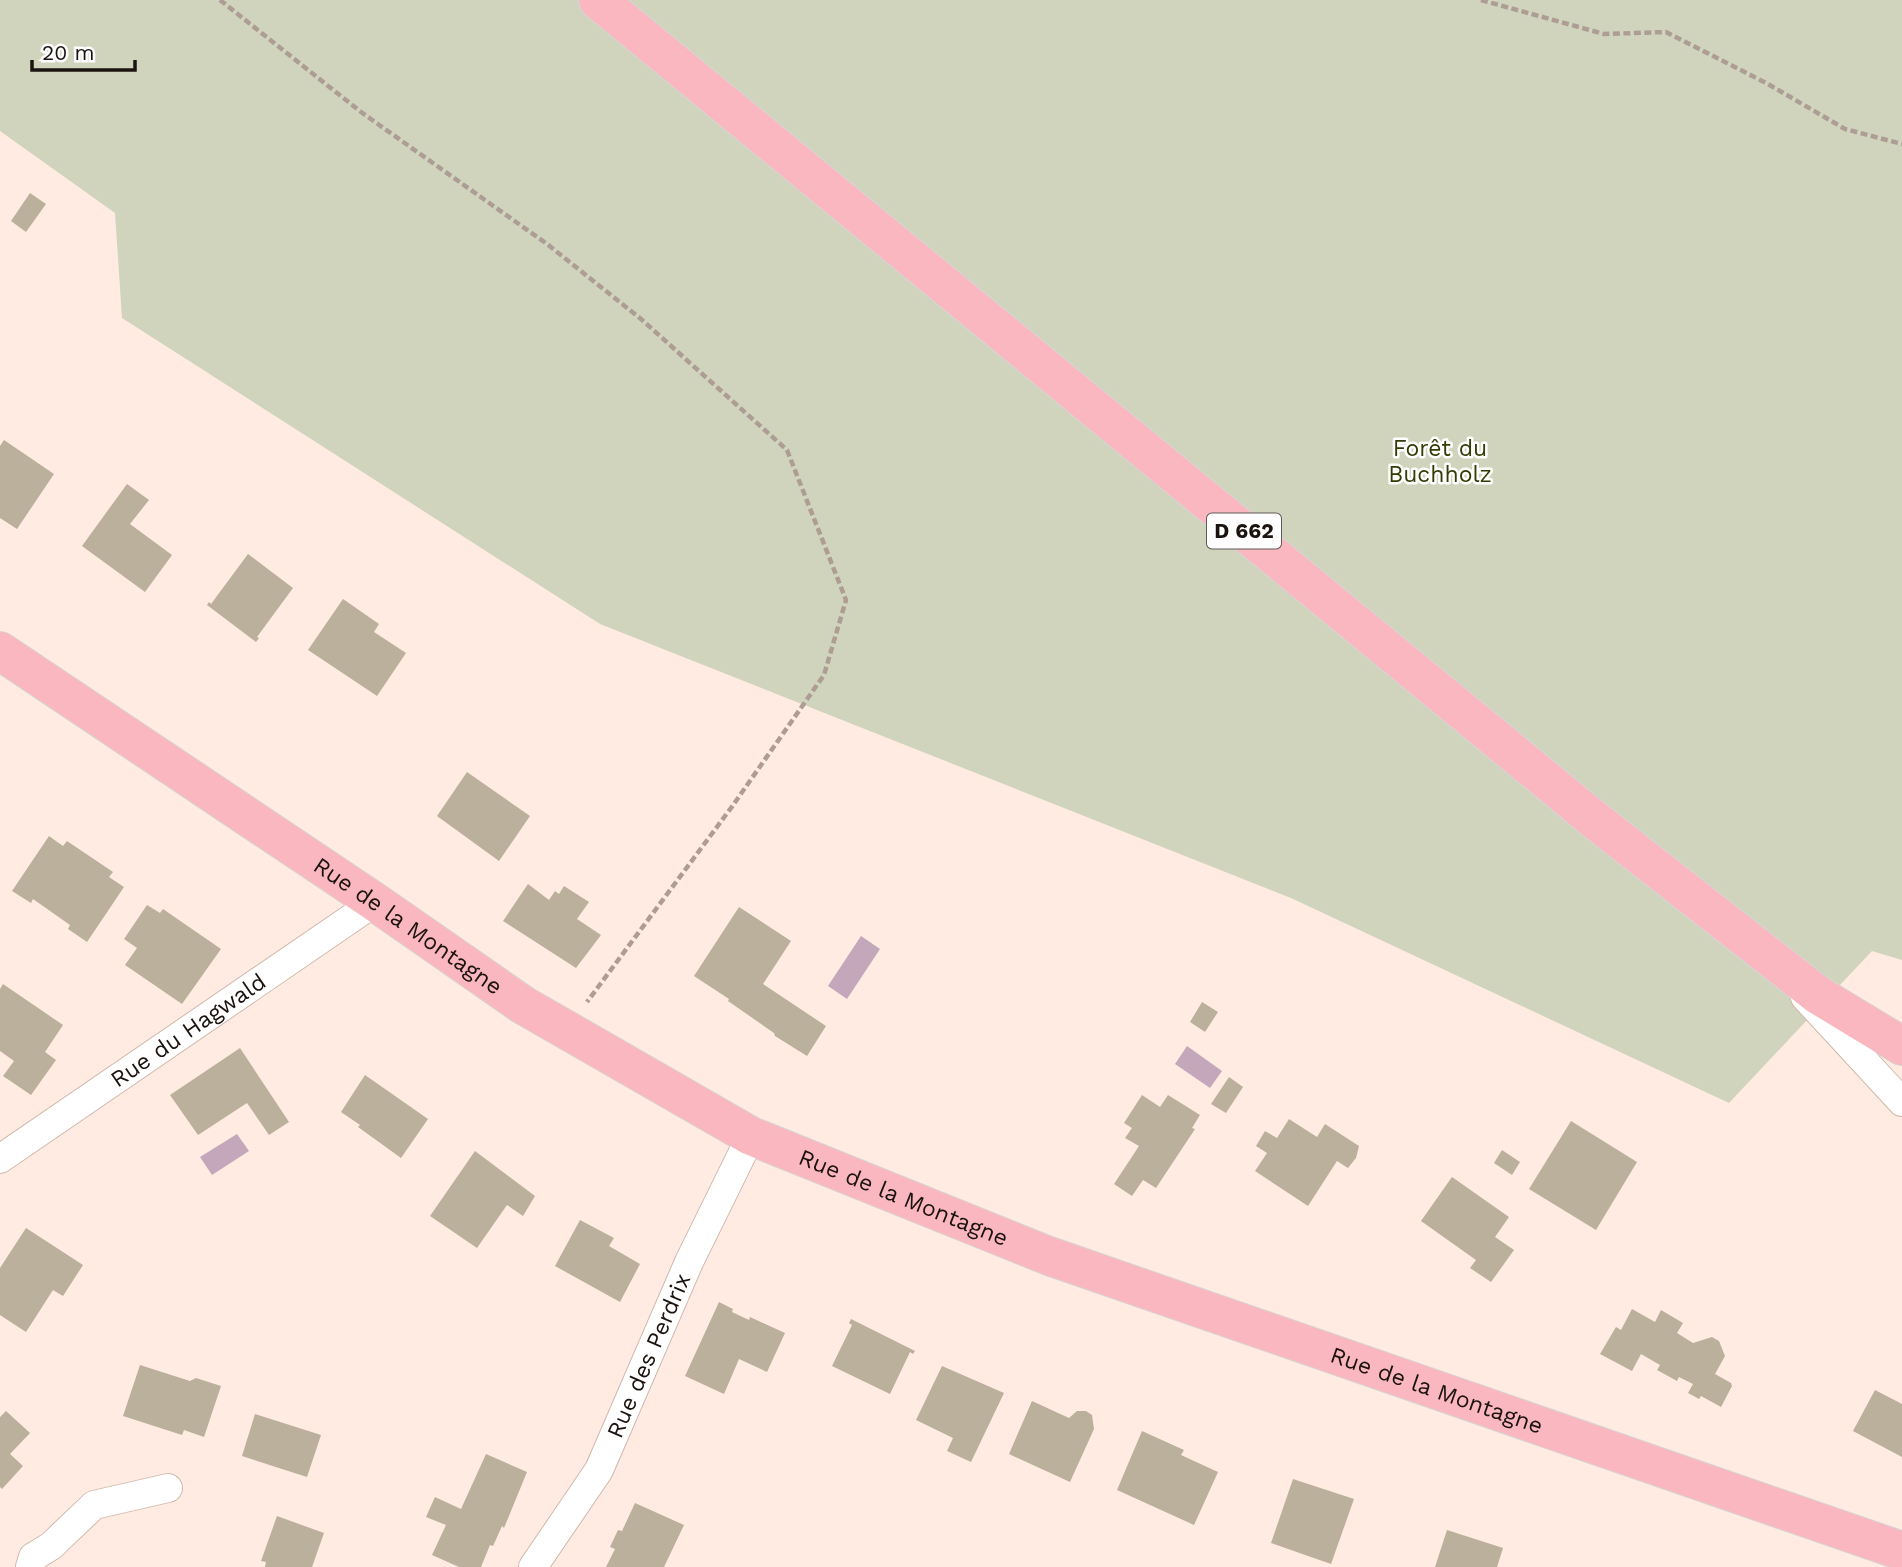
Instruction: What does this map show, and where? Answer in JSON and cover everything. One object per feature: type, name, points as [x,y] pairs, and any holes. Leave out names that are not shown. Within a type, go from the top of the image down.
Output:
[{"type":"main road","name":"D 662","points":[[597,0],[1575,803],[1818,995],[1902,1046]]},
{"type":"main road","name":"Rue de la Montagne","points":[[0,651],[375,902],[523,1005],[751,1136],[1049,1256],[1902,1551]]},
{"type":"street","name":"Rue du Hagwald","points":[[0,1159],[375,902]]},
{"type":"street","points":[[1765,954],[1902,1101]]},
{"type":"street","name":"Rue des Perdrix","points":[[533,1567],[599,1470],[688,1262],[751,1136]]},
{"type":"street","points":[[30,1567],[33,1558],[51,1546],[94,1505],[167,1488]]},
{"type":"path","points":[[220,0],[361,112],[558,252],[642,319],[787,450],[846,600],[824,674],[731,808],[566,1030]]},
{"type":"path","points":[[1481,0],[1604,34],[1666,32],[1768,84],[1845,129],[1902,144]]},
{"type":"green space","name":"Forêt du Buchholz","points":[[0,0],[1902,0],[1902,960],[1872,951],[1729,1103],[1291,898],[600,624],[122,318],[115,213],[0,131]]},
{"type":"shaded area","points":[[861,936],[880,949],[847,999],[828,986]]},
{"type":"shaded area","points":[[1187,1046],[1222,1071],[1210,1088],[1175,1064]]},
{"type":"shaded area","points":[[237,1134],[249,1151],[212,1175],[200,1157]]},
{"type":"building","points":[[30,193],[46,204],[26,232],[11,221]]},
{"type":"building","points":[[4,440],[54,474],[17,529],[0,518],[0,446]]},
{"type":"building","points":[[127,484],[149,500],[130,524],[172,555],[145,592],[82,546]]},
{"type":"building","points":[[248,554],[293,588],[256,642],[207,605],[209,602],[211,604]]},
{"type":"building","points":[[343,599],[379,624],[374,632],[406,653],[377,696],[308,650]]},
{"type":"building","points":[[467,772],[530,816],[499,861],[437,816]]},
{"type":"building","points":[[49,836],[63,846],[67,841],[113,872],[109,877],[124,887],[87,942],[68,929],[70,925],[33,899],[31,903],[12,891]]},
{"type":"building","points":[[528,884],[549,900],[555,891],[559,894],[564,886],[589,902],[577,919],[601,935],[576,968],[503,921]]},
{"type":"building","points":[[147,905],[160,913],[163,909],[221,949],[182,1004],[125,965],[137,948],[124,939]]},
{"type":"building","points":[[739,907],[791,941],[763,984],[826,1026],[807,1056],[775,1036],[728,1001],[729,999],[694,976]]},
{"type":"building","points":[[3,984],[63,1025],[45,1052],[56,1060],[31,1095],[3,1076],[14,1061],[0,1051],[0,989]]},
{"type":"building","points":[[1202,1002],[1218,1012],[1205,1032],[1190,1022]]},
{"type":"building","points":[[240,1048],[289,1122],[269,1135],[247,1103],[198,1135],[170,1095]]},
{"type":"building","points":[[365,1075],[428,1119],[401,1158],[341,1112]]},
{"type":"building","points":[[1229,1077],[1243,1087],[1226,1113],[1211,1104]]},
{"type":"building","points":[[1142,1095],[1160,1107],[1168,1095],[1200,1115],[1192,1128],[1195,1129],[1156,1188],[1143,1180],[1132,1196],[1114,1184],[1139,1146],[1125,1138],[1132,1128],[1124,1123]]},
{"type":"building","points":[[1289,1119],[1317,1137],[1325,1124],[1359,1146],[1356,1158],[1348,1168],[1337,1161],[1308,1206],[1255,1171],[1267,1153],[1256,1146],[1265,1131],[1277,1138]]},
{"type":"building","points":[[1571,1121],[1637,1162],[1596,1230],[1529,1189]]},
{"type":"building","points":[[1502,1150],[1520,1162],[1512,1175],[1494,1163]]},
{"type":"building","points":[[475,1151],[535,1196],[523,1216],[507,1205],[477,1248],[430,1216]]},
{"type":"building","points":[[1452,1177],[1509,1217],[1495,1237],[1514,1250],[1491,1282],[1470,1268],[1476,1260],[1421,1221]]},
{"type":"building","points":[[580,1220],[614,1238],[609,1246],[640,1264],[620,1302],[555,1266]]},
{"type":"building","points":[[26,1228],[83,1265],[63,1296],[53,1290],[26,1332],[0,1315],[0,1268]]},
{"type":"building","points":[[719,1302],[749,1320],[750,1317],[785,1333],[767,1372],[739,1359],[724,1394],[685,1376]]},
{"type":"building","points":[[1632,1309],[1655,1322],[1661,1310],[1683,1323],[1677,1333],[1693,1343],[1712,1337],[1719,1341],[1725,1356],[1715,1374],[1732,1386],[1721,1407],[1701,1396],[1699,1399],[1688,1393],[1693,1384],[1679,1377],[1677,1381],[1657,1370],[1660,1365],[1641,1354],[1632,1371],[1600,1354],[1616,1327],[1621,1330]]},
{"type":"building","points":[[851,1319],[915,1351],[913,1354],[910,1352],[890,1394],[832,1366],[852,1325],[849,1323]]},
{"type":"building","points":[[140,1365],[190,1381],[196,1378],[221,1386],[204,1437],[184,1430],[182,1435],[123,1416]]},
{"type":"building","points":[[942,1366],[1004,1393],[971,1462],[947,1451],[953,1438],[916,1420]]},
{"type":"building","points":[[1875,1390],[1902,1404],[1902,1457],[1853,1431]]},
{"type":"building","points":[[1032,1401],[1069,1418],[1077,1411],[1086,1411],[1092,1415],[1094,1429],[1070,1482],[1009,1454]]},
{"type":"building","points":[[6,1411],[30,1433],[10,1454],[23,1466],[2,1489],[0,1417]]},
{"type":"building","points":[[255,1414],[321,1435],[307,1477],[242,1456]]},
{"type":"building","points":[[1142,1431],[1184,1450],[1181,1455],[1218,1472],[1194,1525],[1117,1490]]},
{"type":"building","points":[[486,1454],[527,1472],[504,1528],[502,1526],[493,1546],[490,1545],[481,1567],[459,1567],[432,1555],[446,1525],[426,1517],[435,1497],[461,1509]]},
{"type":"building","points":[[1293,1479],[1354,1499],[1331,1564],[1271,1543]]},
{"type":"building","points":[[635,1503],[684,1525],[664,1567],[606,1567],[615,1549],[610,1547],[618,1530],[622,1531]]},
{"type":"building","points":[[277,1516],[324,1533],[312,1567],[265,1567],[266,1562],[261,1561]]},
{"type":"building","points":[[1447,1530],[1503,1548],[1497,1567],[1435,1567]]}]
